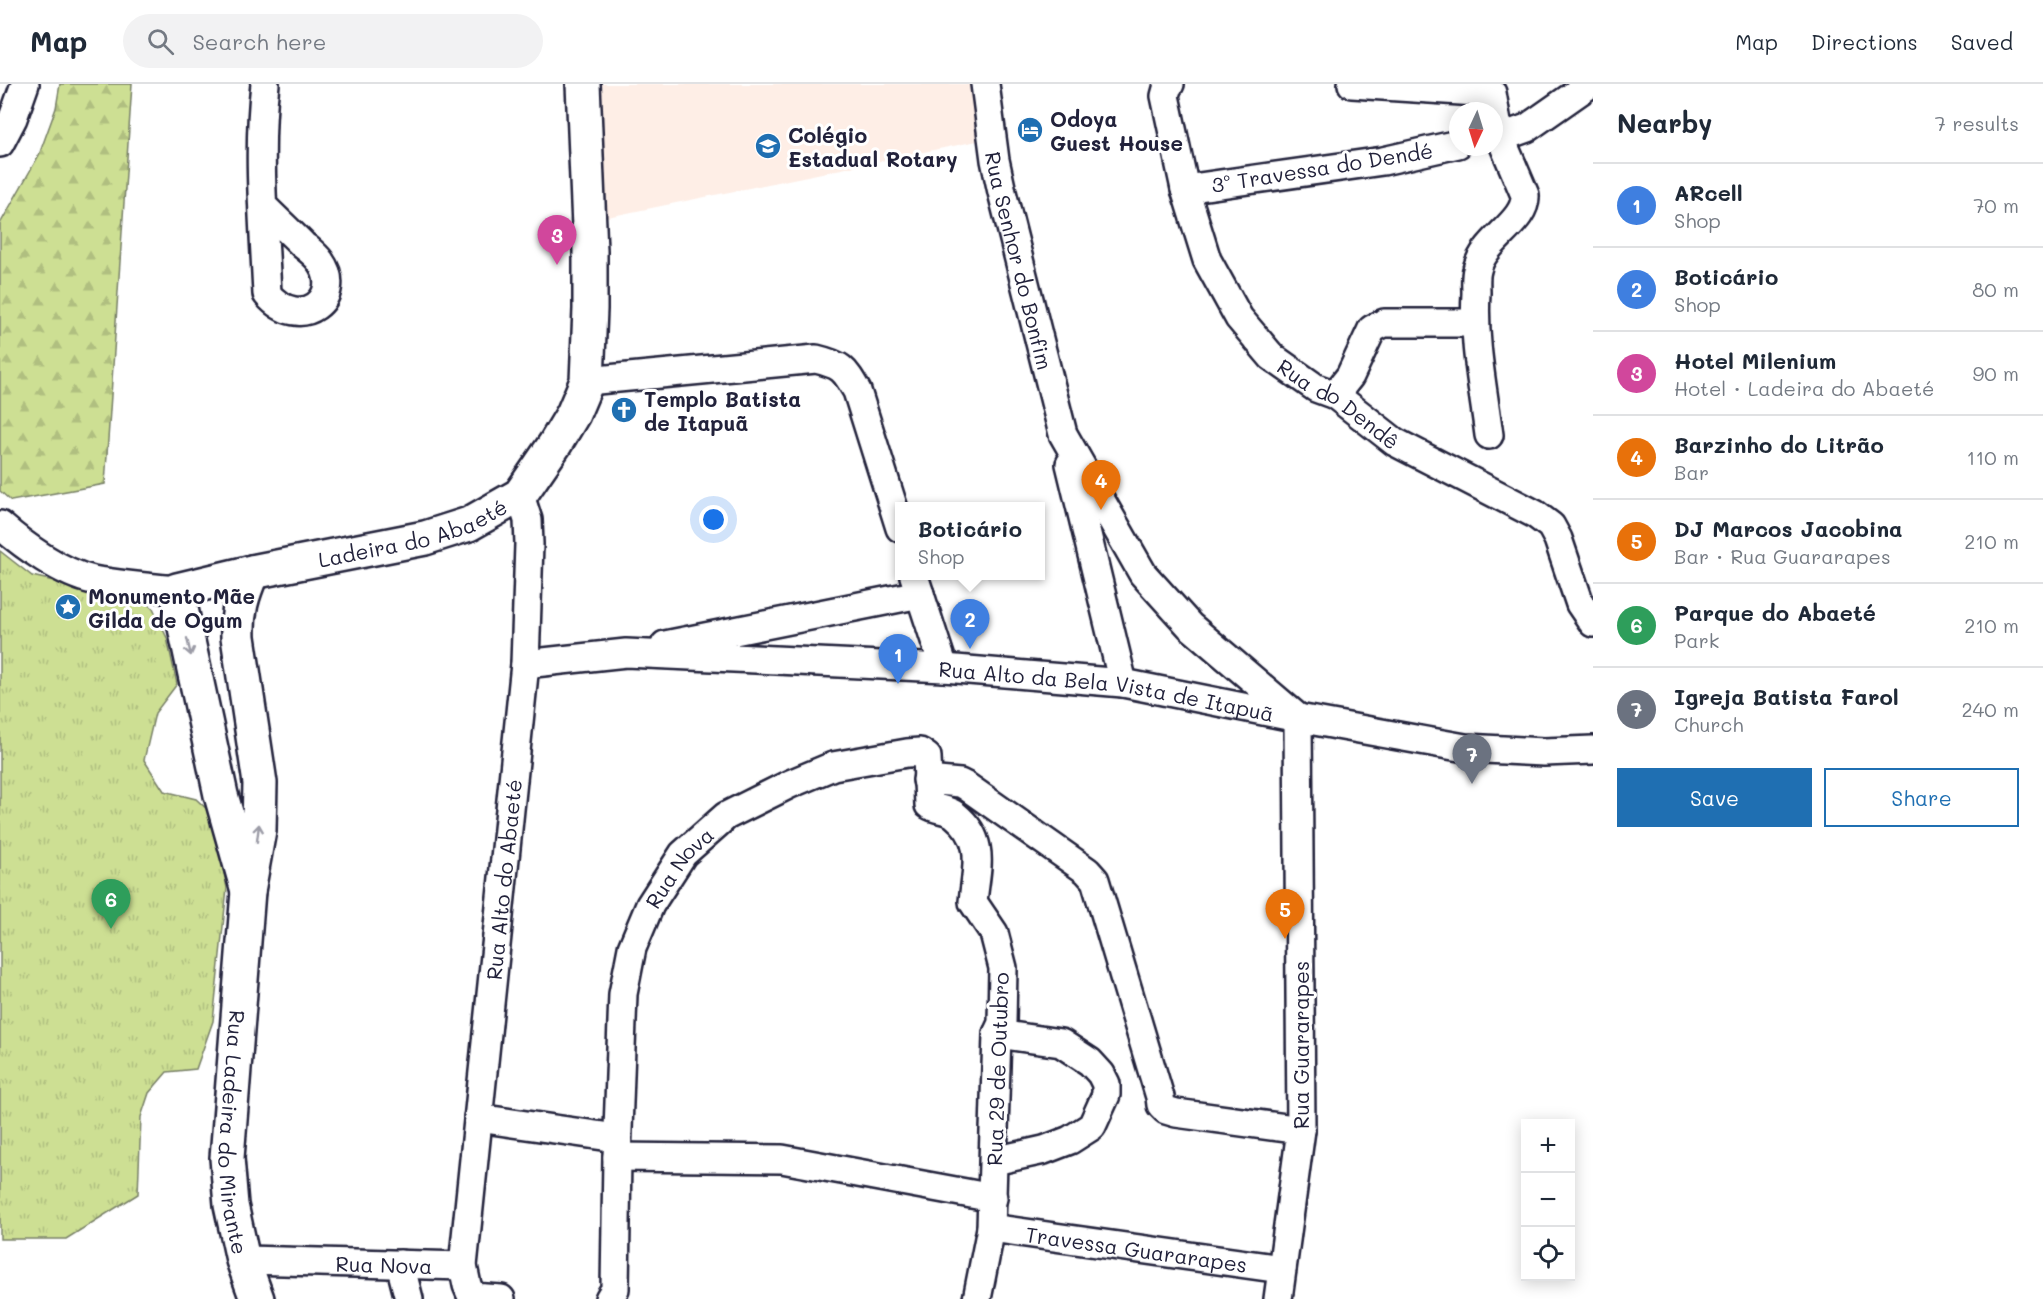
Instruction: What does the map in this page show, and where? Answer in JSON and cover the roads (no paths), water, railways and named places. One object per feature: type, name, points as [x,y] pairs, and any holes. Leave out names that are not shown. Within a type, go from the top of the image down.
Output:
[{"type":"street","points":[[0,143],[13,117],[25,84]]},
{"type":"street","points":[[263,206],[262,112],[265,84]]},
{"type":"street","name":"Ladeira do Abaeté","points":[[0,525],[23,546],[59,566],[91,579],[177,590],[252,572],[425,538],[469,524],[520,495],[573,414],[587,381],[590,250],[583,84]]},
{"type":"street","name":"Rua Senhor do Bonfim","points":[[985,84],[995,160],[1002,192],[1123,683]]},
{"type":"street","name":"Rua do Dendê","points":[[1170,84],[1165,96],[1185,189],[1207,260],[1239,318],[1272,357],[1316,388],[1335,395],[1395,442],[1535,514],[1551,526],[1558,539],[1583,610],[1593,623]]},
{"type":"street","points":[[1352,84],[1490,89]]},
{"type":"street","points":[[1503,134],[1527,128],[1590,84]]},
{"type":"street","name":"3º Travessa do Dendé","points":[[1185,189],[1383,160],[1449,146]]},
{"type":"street","points":[[1489,435],[1474,323],[1477,270],[1485,250],[1522,212],[1525,206],[1525,195],[1503,149]]},
{"type":"street","points":[[1335,395],[1350,376],[1372,329],[1378,325],[1384,323],[1474,323]]},
{"type":"street","points":[[587,381],[816,359],[835,364],[847,374],[857,391],[895,512]]},
{"type":"street","name":"Rua Senhor do Bonfim","points":[[1063,434],[1143,574],[1190,626],[1298,718]]},
{"type":"street","name":"Rua Alto do Abaeté","points":[[463,1266],[525,664],[529,544],[528,520],[520,495]]},
{"type":"street","name":"Rua Ladeira do Mirante","points":[[252,572],[240,602],[237,618],[260,783],[259,830],[248,891],[227,1158],[231,1205],[243,1260],[257,1299]]},
{"type":"street","points":[[917,585],[944,668]]},
{"type":"street","name":"Rua Alto da Bela Vista de Itapuã","points":[[525,664],[626,653],[917,585]]},
{"type":"street","name":"Rua Ladeira do Mirante","points":[[177,590],[221,795],[248,891]]},
{"type":"street","name":"Rua Alto da Bela Vista de Itapuã","points":[[626,653],[944,668],[1123,683],[1465,748],[1544,752],[1593,750]]},
{"type":"street","name":"Rua Guararapes","points":[[1278,1299],[1301,1130],[1298,718]]},
{"type":"street","name":"Rua Nova","points":[[609,1299],[615,1289],[617,1148],[623,994],[632,948],[650,905],[683,854],[726,816],[790,784],[833,766],[920,752],[927,769],[966,786],[1087,871],[1095,880],[1161,1105],[1166,1110],[1176,1113],[1301,1130]]},
{"type":"street","name":"Rua 29 de Outubro","points":[[927,769],[929,805],[954,813],[969,832],[977,852],[978,864],[973,902],[994,933],[1003,968],[1002,1023],[997,1034],[991,1228],[977,1299]]},
{"type":"street","points":[[221,795],[260,783]]},
{"type":"street","points":[[994,1161],[1044,1150],[1070,1140],[1092,1126],[1106,1095],[1106,1084],[1101,1074],[1090,1062],[1069,1048],[1060,1043],[997,1034]]},
{"type":"street","points":[[478,1118],[617,1148]]},
{"type":"street","name":"Rua 29 de Outubro","points":[[617,1148],[782,1159],[993,1198]]},
{"type":"street","name":"Travessa Guararapes","points":[[991,1228],[1282,1269]]},
{"type":"street","name":"Rua Nova","points":[[243,1260],[463,1266],[467,1285],[473,1298],[501,1299]]},
{"type":"street","points":[[400,1264],[409,1299]]},
{"type":"place","name":"Odoya Guest House","points":[[1030,130]]},
{"type":"place","name":"Colégio Estadual Rotary","points":[[768,146]]},
{"type":"place","name":"Hotel Milenium","points":[[557,265]]},
{"type":"place","name":"Templo Batista de Itapuã","points":[[624,410]]},
{"type":"place","name":"Barzinho do Litrão","points":[[1101,510]]},
{"type":"place","name":"Monumento Mãe Gilda de Ogum","points":[[68,607]]},
{"type":"place","name":"Boticário","points":[[970,649]]},
{"type":"place","name":"ARcell","points":[[898,684]]},
{"type":"place","name":"Igreja Batista Farol","points":[[1472,784]]},
{"type":"place","name":"Parque do Abaeté","points":[[111,929]]},
{"type":"place","name":"DJ Marcos Jacobina","points":[[1285,939]]}]
